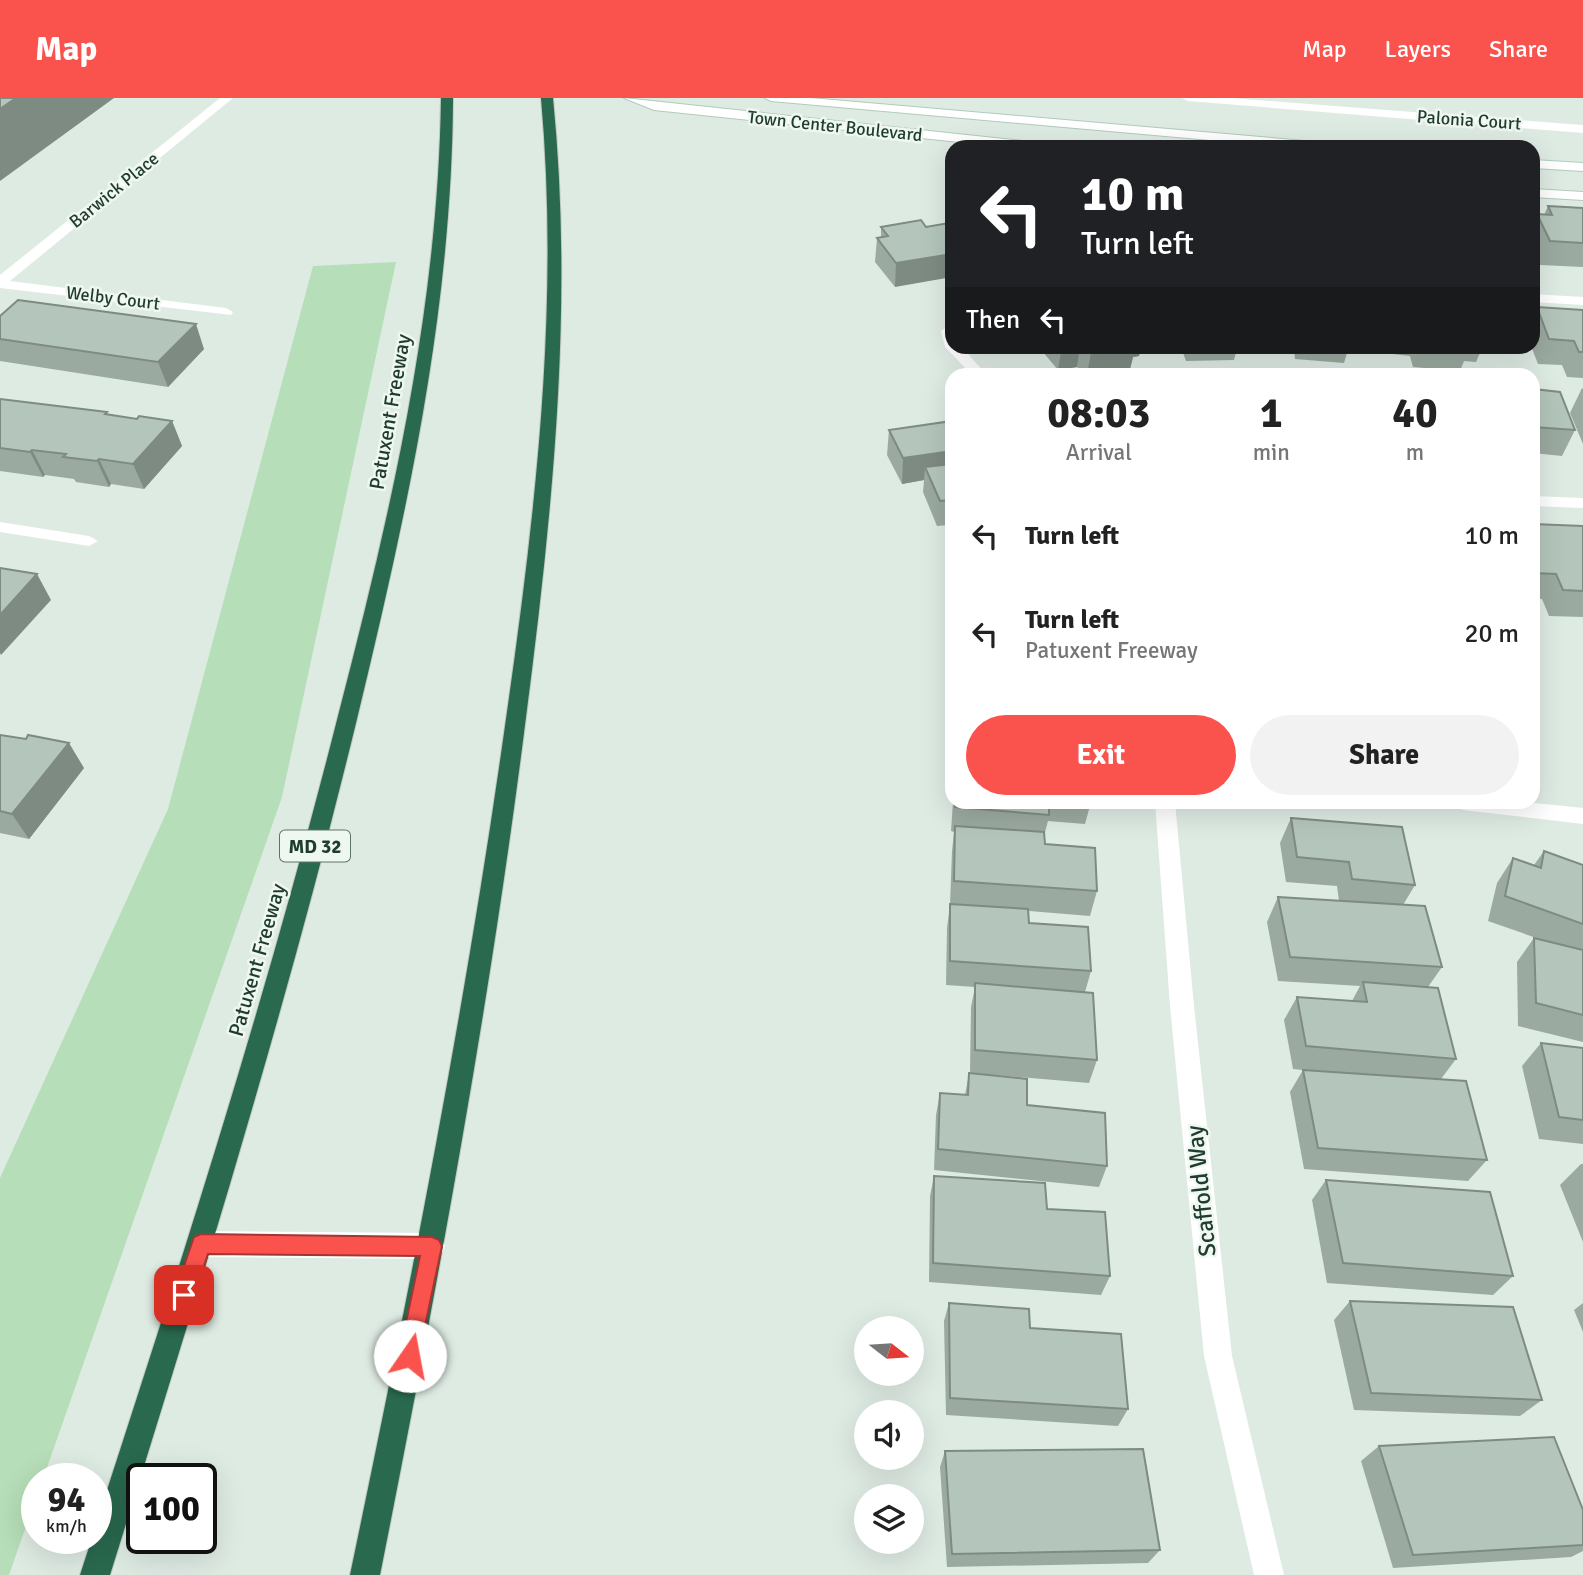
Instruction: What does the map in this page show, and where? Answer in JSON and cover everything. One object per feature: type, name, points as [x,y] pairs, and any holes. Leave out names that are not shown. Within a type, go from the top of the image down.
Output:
[{"type":"highway","name":"Patuxent Freeway","points":[[94,1575],[201,1244],[332,787],[394,528],[425,363],[442,239],[448,163],[447,98]]},
{"type":"highway","points":[[365,1575],[432,1246],[507,789],[541,526],[553,360],[554,164],[547,102]]},
{"type":"street","name":"Barwick Place","points":[[0,283],[227,98]]},
{"type":"street","name":"Town Center Boulevard","points":[[630,98],[654,107],[973,140]]},
{"type":"street","name":"Town Center Boulevard","points":[[771,98],[1249,140]]},
{"type":"street","name":"Palonia Court","points":[[1188,98],[1309,103],[1583,129]]},
{"type":"street","points":[[1540,164],[1583,167]]},
{"type":"street","points":[[1540,193],[1583,196]]},
{"type":"street","name":"Welby Court","points":[[0,283],[226,312]]},
{"type":"street","points":[[1540,298],[1583,301]]},
{"type":"street","points":[[960,354],[973,368]]},
{"type":"street","points":[[1540,501],[1583,503]]},
{"type":"street","points":[[0,527],[89,541]]},
{"type":"street","name":"Scaffold Way","points":[[1166,809],[1182,1006],[1218,1356],[1269,1575]]},
{"type":"street","points":[[1523,809],[1583,816]]},
{"type":"street","points":[[201,1244],[432,1246]]},
{"type":"green space","points":[[396,262],[282,797],[49,1463],[21,1463],[21,1541],[9,1575],[0,1575],[0,1178],[168,809],[313,266]]},
{"type":"building","points":[[0,98],[16,98],[0,109]]},
{"type":"building","points":[[1548,206],[1583,208],[1583,243],[1550,241],[1540,220],[1540,214],[1552,215]]},
{"type":"building","points":[[921,220],[926,227],[945,224],[945,255],[896,263],[877,238],[888,236],[881,227]]},
{"type":"building","points":[[18,300],[196,324],[158,362],[0,339],[0,316]]},
{"type":"building","points":[[1540,307],[1583,310],[1583,352],[1579,352],[1574,341],[1549,339],[1540,315]]},
{"type":"building","points":[[1540,390],[1560,392],[1575,430],[1540,428]]},
{"type":"building","points":[[0,399],[107,412],[105,414],[137,419],[139,416],[172,421],[133,464],[63,457],[66,454],[0,448]]},
{"type":"building","points":[[945,422],[945,452],[903,458],[889,430]]},
{"type":"building","points":[[945,465],[945,501],[940,501],[925,467]]},
{"type":"building","points":[[1540,524],[1583,526],[1583,591],[1563,590],[1556,574],[1540,573]]},
{"type":"building","points":[[0,568],[37,574],[0,615]]},
{"type":"building","points":[[0,735],[26,739],[28,735],[69,743],[12,814],[0,811]]},
{"type":"building","points":[[978,809],[1049,809],[1049,815]]},
{"type":"building","points":[[1291,818],[1402,827],[1415,885],[1352,879],[1349,862],[1297,857]]},
{"type":"building","points":[[955,826],[1044,832],[1045,844],[1095,848],[1097,891],[954,881]]},
{"type":"building","points":[[1544,851],[1583,865],[1583,924],[1505,896],[1513,858],[1541,868]]},
{"type":"building","points":[[1278,897],[1425,906],[1442,967],[1290,957]]},
{"type":"building","points":[[950,904],[1028,909],[1029,923],[1088,927],[1091,971],[950,961]]},
{"type":"building","points":[[1534,938],[1583,950],[1583,1015],[1536,1003]]},
{"type":"building","points":[[1363,982],[1438,988],[1456,1059],[1306,1046],[1297,997],[1367,1002]]},
{"type":"building","points":[[975,983],[1093,993],[1097,1060],[975,1050]]},
{"type":"building","points":[[1541,1043],[1583,1048],[1583,1120],[1559,1117]]},
{"type":"building","points":[[1303,1070],[1466,1081],[1487,1160],[1318,1148]]},
{"type":"building","points":[[969,1073],[1027,1079],[1027,1105],[1105,1113],[1107,1166],[938,1149],[940,1093],[968,1095]]},
{"type":"building","points":[[934,1176],[1045,1183],[1047,1209],[1105,1212],[1110,1276],[933,1263]]},
{"type":"building","points":[[1326,1180],[1490,1192],[1513,1276],[1343,1263]]},
{"type":"building","points":[[1350,1301],[1513,1307],[1542,1400],[1371,1393]]},
{"type":"building","points":[[949,1303],[1029,1309],[1030,1328],[1121,1334],[1128,1409],[950,1398]]},
{"type":"building","points":[[1554,1437],[1583,1510],[1583,1545],[1413,1555],[1379,1446]]},
{"type":"building","points":[[1143,1449],[1160,1550],[952,1554],[945,1451]]},
{"type":"route","points":[[184,1295],[201,1244],[432,1246],[410,1356]]}]
